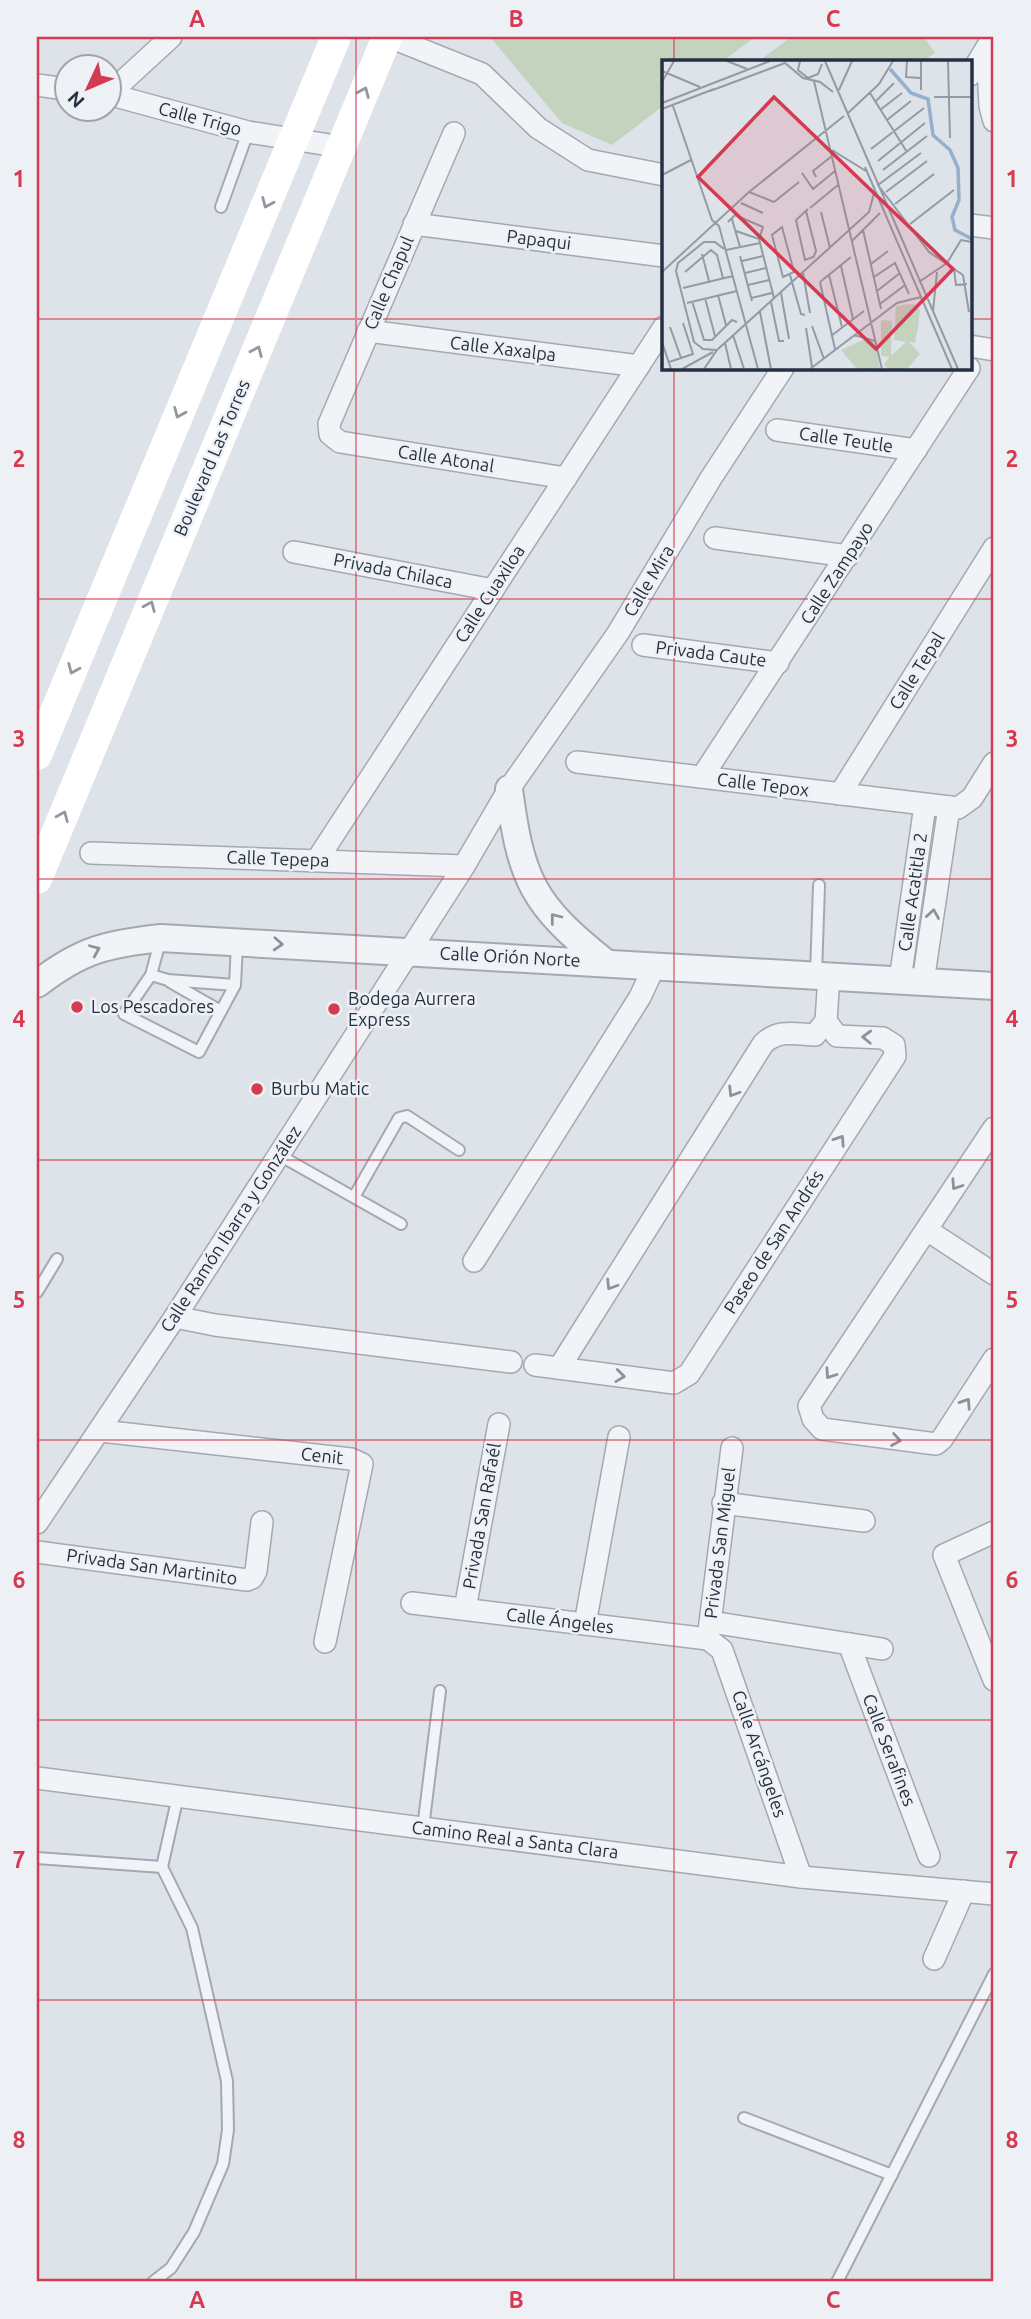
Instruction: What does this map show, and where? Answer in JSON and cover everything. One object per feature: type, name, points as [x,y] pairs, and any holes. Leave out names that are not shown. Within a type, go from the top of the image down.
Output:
[{"type":"main road","points":[[37,755],[336,37]]},
{"type":"main road","name":"Boulevard Las Torres","points":[[37,880],[389,37]]},
{"type":"street","points":[[122,82],[171,37]]},
{"type":"street","points":[[389,37],[482,74],[538,128],[588,160],[662,175]]},
{"type":"street","points":[[972,72],[990,42]]},
{"type":"street","points":[[990,42],[989,106],[994,121]]},
{"type":"street","name":"Calle Trigo","points":[[122,98],[248,132],[342,147]]},
{"type":"street","name":"Calle Chapul","points":[[330,434],[329,424],[454,133]]},
{"type":"street","name":"Papaqui","points":[[414,224],[662,256]]},
{"type":"street","points":[[972,225],[994,228]]},
{"type":"street","name":"Calle Cuaxiloa","points":[[317,860],[662,329]]},
{"type":"street","name":"Calle Xaxalpa","points":[[368,331],[639,366]]},
{"type":"street","name":"Calle Mira","points":[[509,789],[618,632],[711,478],[782,369]]},
{"type":"street","name":"Calle Zampayo","points":[[702,777],[969,369]]},
{"type":"street","name":"Calle Teutle","points":[[777,430],[916,450]]},
{"type":"street","name":"Calle Atonal","points":[[330,434],[340,442],[566,478]]},
{"type":"street","points":[[715,538],[848,556]]},
{"type":"street","name":"Calle Tepal","points":[[840,794],[994,548]]},
{"type":"street","name":"Privada Chilaca","points":[[294,552],[493,590]]},
{"type":"street","name":"Privada Caute","points":[[643,645],[778,663]]},
{"type":"street","name":"Calle Tepox","points":[[577,762],[949,807]]},
{"type":"street","points":[[949,807],[958,808],[965,804],[994,763]]},
{"type":"street","points":[[509,789],[516,843],[532,888],[561,927],[606,963]]},
{"type":"street","name":"Calle Ramón Ibarra y González","points":[[37,1523],[175,1317],[464,866],[509,789]]},
{"type":"street","name":"Calle Acatitla 2","points":[[911,981],[925,804]]},
{"type":"street","name":"Calle Acatitla 2","points":[[911,981],[949,807]]},
{"type":"street","name":"Calle Tepepa","points":[[91,853],[464,866]]},
{"type":"street","name":"Calle Orión Norte","points":[[37,984],[66,962],[111,943],[161,938],[994,986]]},
{"type":"street","points":[[474,1261],[640,997],[655,965]]},
{"type":"street","points":[[823,975],[826,1031]]},
{"type":"street","name":"Paseo de San Andrés","points":[[535,1365],[559,1368],[674,1382],[688,1374],[895,1056],[894,1045],[883,1038],[826,1031],[771,1036],[763,1044],[559,1368]]},
{"type":"street","points":[[994,1128],[809,1406],[813,1419],[822,1429],[936,1444],[994,1360]]},
{"type":"street","points":[[927,1230],[994,1274]]},
{"type":"street","points":[[175,1317],[215,1325],[511,1362]]},
{"type":"street","name":"Privada San Rafaél","points":[[465,1609],[499,1424]]},
{"type":"street","name":"Cenit","points":[[101,1431],[351,1459],[362,1464],[325,1642]]},
{"type":"street","points":[[585,1624],[620,1437]]},
{"type":"street","name":"Privada San Miguel","points":[[709,1630],[732,1448]]},
{"type":"street","points":[[723,1503],[864,1521]]},
{"type":"street","name":"Privada San Martinito","points":[[37,1552],[247,1580],[252,1578],[256,1571],[262,1522]]},
{"type":"street","points":[[994,1532],[944,1555],[994,1679]]},
{"type":"street","name":"Calle Ángeles","points":[[412,1603],[585,1624],[709,1630],[882,1649]]},
{"type":"street","name":"Calle Arcángeles","points":[[709,1630],[722,1650],[801,1877]]},
{"type":"street","name":"Calle Serafines","points":[[849,1644],[929,1856]]},
{"type":"street","name":"Camino Real a Santa Clara","points":[[37,1778],[801,1877],[994,1894]]},
{"type":"street","points":[[934,1959],[964,1891]]},
{"type":"lane","points":[[221,207],[248,132]]},
{"type":"lane","points":[[819,885],[823,975]]},
{"type":"lane","points":[[161,938],[152,975],[124,1014],[199,1052],[235,985],[237,942]]},
{"type":"lane","points":[[152,975],[168,981],[221,1012]]},
{"type":"lane","points":[[168,981],[235,985]]},
{"type":"lane","points":[[354,1197],[399,1118],[407,1116],[458,1150]]},
{"type":"lane","points":[[278,1155],[401,1224]]},
{"type":"lane","points":[[37,1292],[57,1259]]},
{"type":"lane","points":[[423,1828],[440,1691]]},
{"type":"lane","points":[[153,2282],[171,2267],[194,2232],[223,2164],[228,2130],[227,2081],[192,1928],[162,1867],[178,1796]]},
{"type":"lane","points":[[37,1858],[162,1867]]},
{"type":"lane","points":[[837,2282],[994,1973]]},
{"type":"lane","points":[[744,2118],[892,2175]]},
{"type":"green space","points":[[490,37],[755,37],[724,60],[662,60],[662,107],[612,145],[562,123]]},
{"type":"green space","points":[[791,37],[924,37],[935,53],[925,60],[760,60]]},
{"type":"place","name":"Los Pescadores","points":[[77,1007]]},
{"type":"place","name":"Bodega Aurrera Express","points":[[334,1009]]},
{"type":"place","name":"Burbu Matic","points":[[257,1089]]}]
